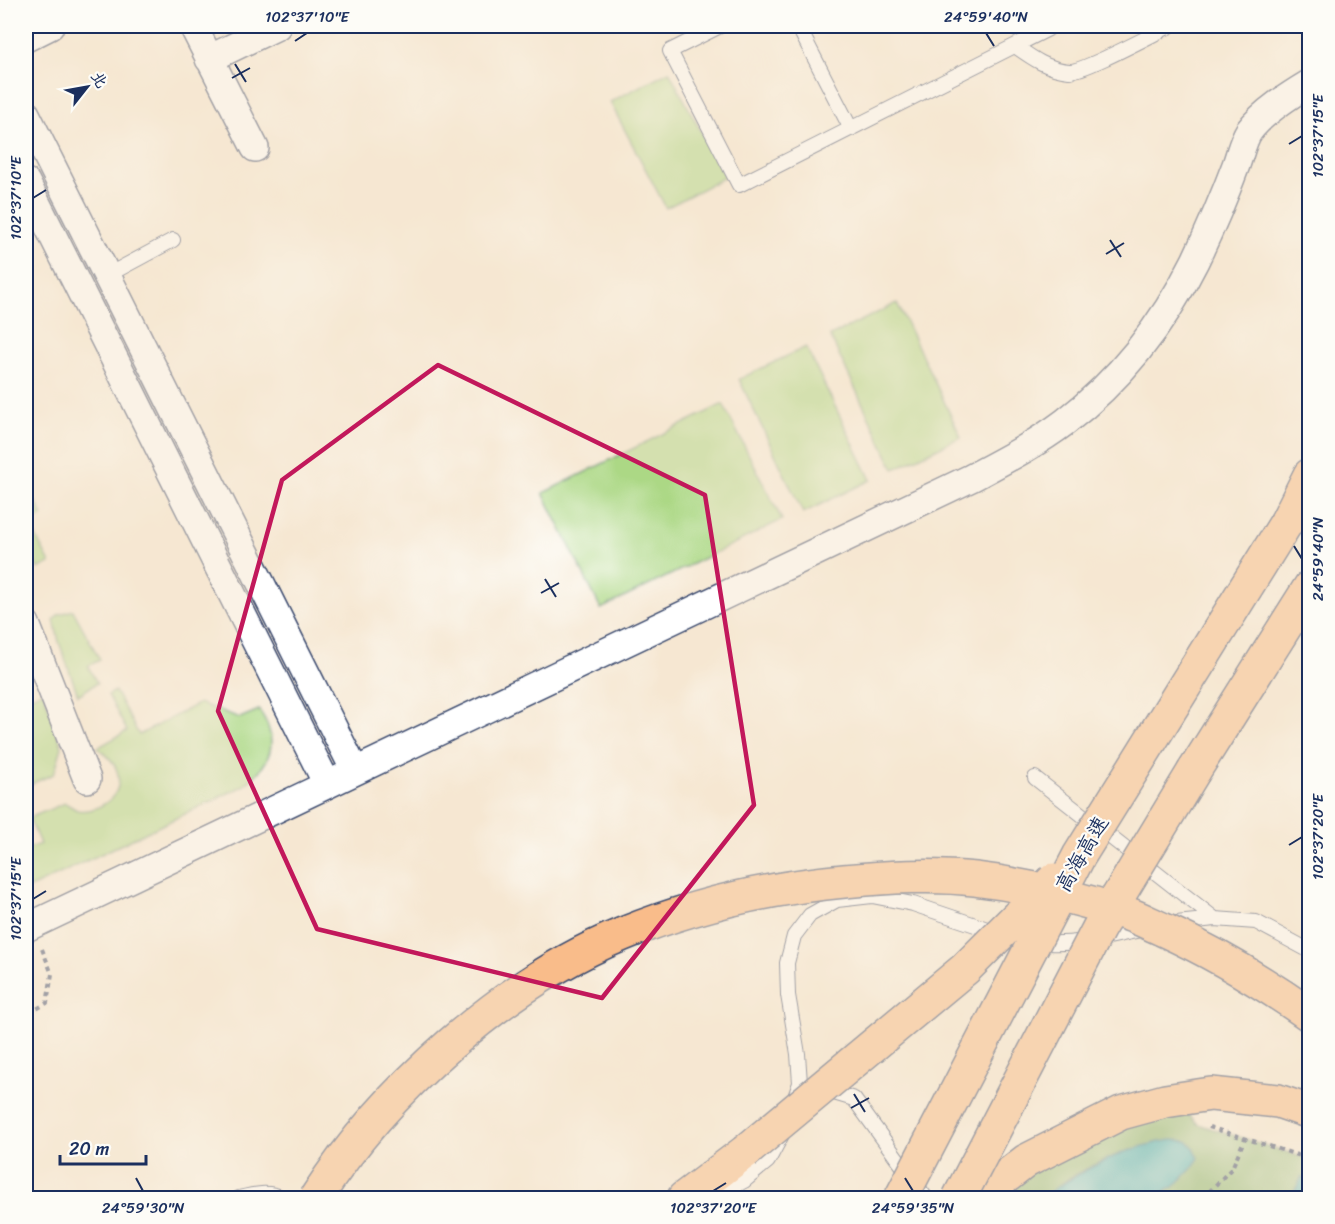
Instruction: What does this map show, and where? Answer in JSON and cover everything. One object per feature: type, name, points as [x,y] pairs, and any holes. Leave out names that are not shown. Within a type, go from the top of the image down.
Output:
[{"type":"highway","points":[[1286,523],[1310,475]]},
{"type":"highway","points":[[1286,523],[1310,494]]},
{"type":"highway","name":"高海高速","points":[[901,1198],[1079,856],[1286,523]]},
{"type":"highway","points":[[959,1198],[1099,928],[1194,771],[1305,595]]},
{"type":"highway","points":[[684,1198],[745,1152],[965,969],[1079,856]]},
{"type":"highway","points":[[316,1198],[331,1175],[402,1090],[476,1022],[513,996],[555,969],[621,934],[695,909],[771,890],[879,878],[932,876],[976,879],[1078,900],[1128,914],[1179,937],[1239,968],[1310,1016]]},
{"type":"highway","points":[[978,1198],[1026,1161],[1121,1113],[1165,1101],[1211,1094],[1278,1101],[1310,1112]]},
{"type":"street","points":[[26,38],[50,26]]},
{"type":"street","points":[[193,26],[255,148]]},
{"type":"street","points":[[209,58],[277,26]]},
{"type":"street","points":[[28,927],[971,477],[1018,452],[1064,423],[1102,390],[1137,352],[1168,310],[1195,261],[1249,131],[1281,102],[1310,83]]},
{"type":"street","points":[[27,123],[355,771]]},
{"type":"street","points":[[26,182],[327,784]]},
{"type":"street","points":[[26,624],[87,778]]},
{"type":"lane","points":[[720,26],[670,51],[739,185],[1048,29],[1047,26]]},
{"type":"lane","points":[[798,26],[851,129]]},
{"type":"lane","points":[[1015,46],[1044,66],[1071,71],[1170,26]]},
{"type":"lane","points":[[106,276],[173,240]]},
{"type":"lane","points":[[1035,778],[1215,919]]},
{"type":"lane","points":[[712,1198],[744,1181],[768,1161],[783,1133],[800,1083],[798,1054],[788,995],[787,963],[794,936],[810,915],[837,900],[872,896],[913,903],[1018,940],[1051,945],[1093,941],[1173,922],[1215,919],[1256,922],[1310,951]]},
{"type":"lane","points":[[800,1083],[854,1099],[926,1198]]},
{"type":"lane","points":[[239,1198],[255,1194],[275,1194],[283,1198]]},
{"type":"path","points":[[26,1022],[33,1011],[47,1003],[52,974],[48,961],[28,927]]},
{"type":"path","points":[[1208,1127],[1310,1159]]},
{"type":"path","points":[[1203,1198],[1233,1168],[1245,1138]]},
{"type":"highlighted area","points":[[438,365],[705,495],[754,805],[602,998],[317,929],[218,711],[282,480]]},
{"type":"green space","points":[[669,71],[725,177],[666,208],[610,102]]},
{"type":"green space","points":[[897,303],[961,437],[894,469],[830,336]]},
{"type":"green space","points":[[806,347],[871,480],[803,513],[739,379]]},
{"type":"green space","points":[[723,404],[782,520],[601,609],[543,493]]},
{"type":"green space","points":[[36,502],[43,516],[29,524],[50,563],[38,569],[26,545],[26,507]]},
{"type":"green space","points":[[73,610],[100,660],[88,666],[97,683],[78,695],[59,642],[54,620],[58,615]]},
{"type":"green space","points":[[43,691],[62,747],[54,774],[26,786],[26,698]]},
{"type":"green space","points":[[115,691],[139,735],[199,703],[240,718],[259,710],[270,732],[270,752],[260,770],[243,786],[26,890],[26,849],[40,844],[29,818],[65,803],[77,810],[94,809],[106,803],[117,788],[119,780],[113,762],[97,748],[127,731],[108,695]]},
{"type":"green space","points":[[1145,1113],[1189,1115],[1198,1124],[1309,1159],[1309,1180],[1302,1178],[1291,1198],[1151,1198],[1174,1187],[1187,1141],[1172,1141],[1128,1151],[1100,1162],[1073,1176],[1042,1198],[1029,1200],[1005,1198],[1029,1173]]},
{"type":"water","points":[[1172,1140],[1187,1141],[1199,1158],[1174,1187],[1151,1198],[1041,1198],[1071,1178],[1104,1161],[1137,1148]]},
{"type":"water","points":[[1302,1177],[1309,1180],[1309,1198],[1291,1198]]}]
